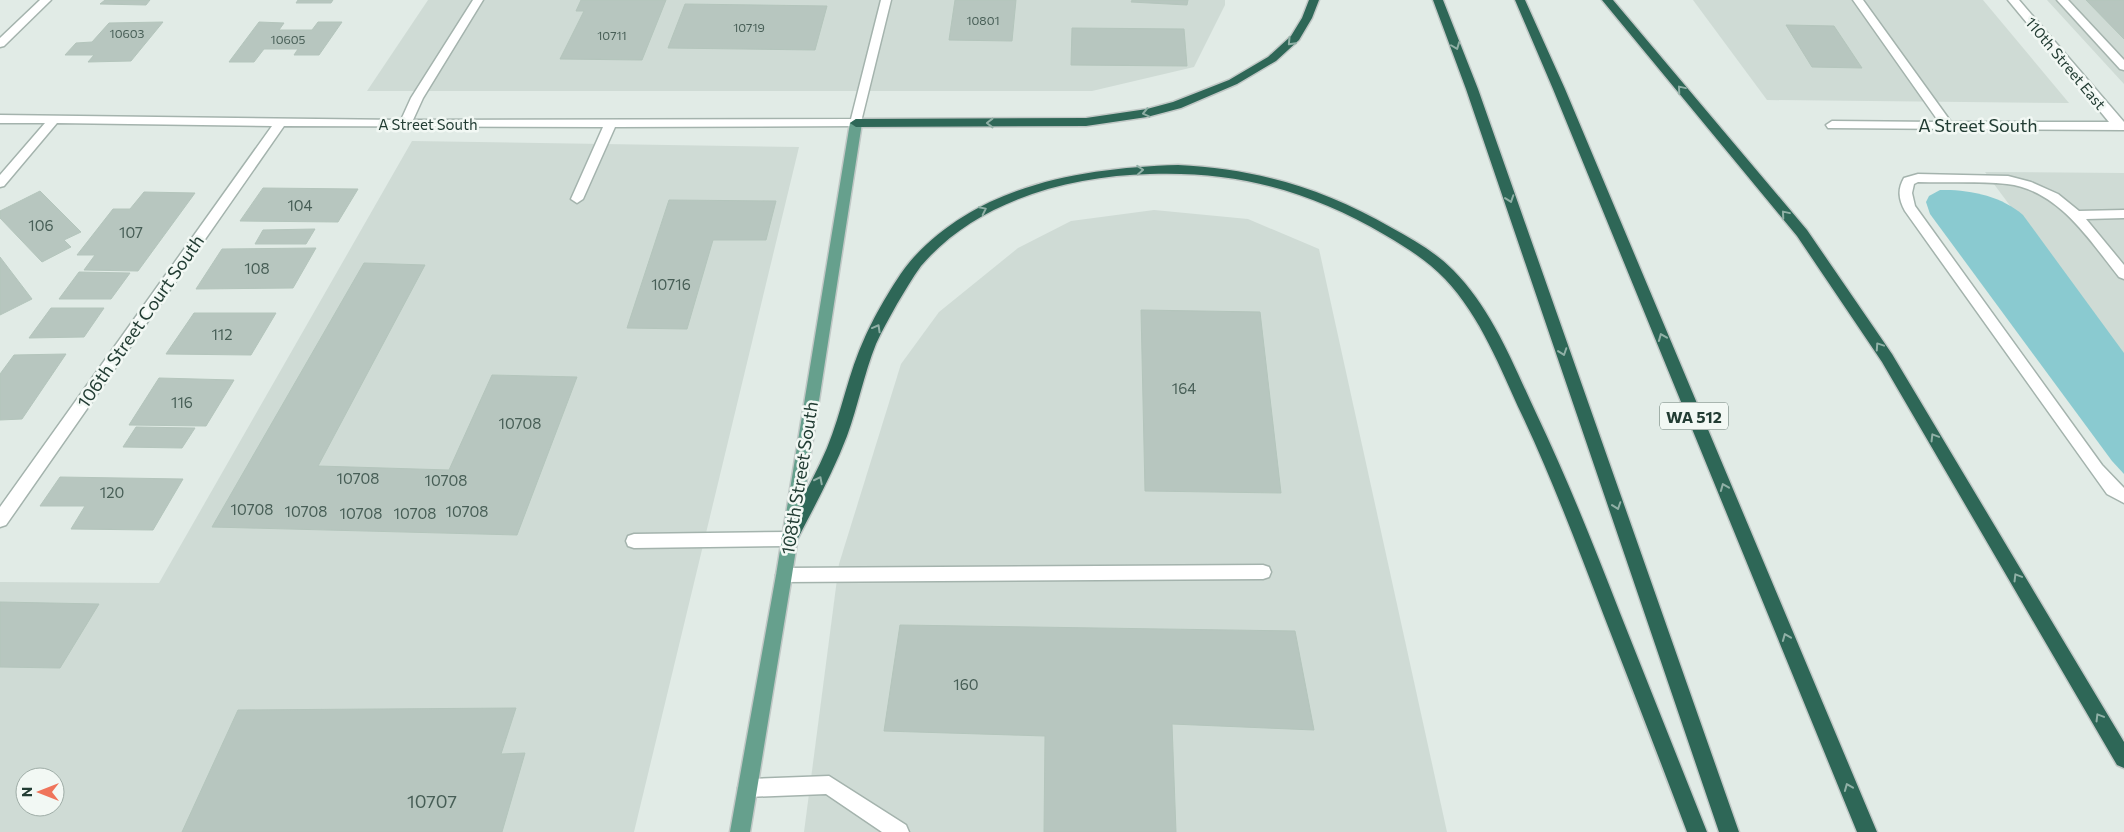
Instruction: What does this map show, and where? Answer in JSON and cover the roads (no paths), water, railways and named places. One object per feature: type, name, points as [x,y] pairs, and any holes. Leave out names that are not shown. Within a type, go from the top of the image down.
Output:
[{"type":"highway","points":[[856,123],[1086,122],[1147,113],[1177,105],[1233,82],[1272,59],[1295,38],[1307,18],[1314,0]]},
{"type":"highway","points":[[1438,0],[1472,89],[1730,832]]},
{"type":"highway","name":"WA 512","points":[[1520,0],[1563,98],[1867,832]]},
{"type":"highway","points":[[1607,0],[1802,233],[1887,358],[2124,759]]},
{"type":"highway","points":[[789,539],[834,450],[870,340],[916,262],[951,229],[971,216],[1020,194],[1050,184],[1108,173],[1162,169],[1193,170],[1260,178],[1293,187],[1348,207],[1413,246],[1454,279],[1481,318],[1501,355],[1558,475],[1697,832]]},
{"type":"main road","name":"108th Street South","points":[[740,832],[784,575],[856,123]]},
{"type":"street","points":[[0,44],[46,0]]},
{"type":"street","points":[[405,124],[417,98],[478,0]]},
{"type":"street","points":[[856,123],[886,0]]},
{"type":"street","points":[[1858,0],[1947,125]]},
{"type":"street","name":"110th Street East","points":[[2013,0],[2121,126]]},
{"type":"street","points":[[2062,0],[2124,67]]},
{"type":"street","name":"A Street South","points":[[0,119],[405,124],[856,123]]},
{"type":"street","points":[[2,180],[53,121]]},
{"type":"street","name":"106th Street Court South","points":[[0,520],[280,123]]},
{"type":"street","points":[[577,198],[610,124]]},
{"type":"street","name":"A Street South","points":[[1832,125],[2121,126]]},
{"type":"street","points":[[2124,274],[2076,214],[2053,196],[2027,185],[2008,180],[1918,178],[1908,181],[1903,192],[1909,208],[1922,223],[2097,469],[2113,489],[2124,497]]},
{"type":"street","points":[[2076,214],[2124,214]]},
{"type":"street","points":[[634,541],[789,539]]},
{"type":"street","points":[[784,575],[1263,572]]},
{"type":"street","points":[[747,788],[829,785],[899,832]]},
{"type":"water","points":[[1940,190],[1973,192],[1995,198],[2015,208],[2023,215],[2124,353],[2124,474],[2112,461],[1930,214],[1926,202],[1929,196]]}]
